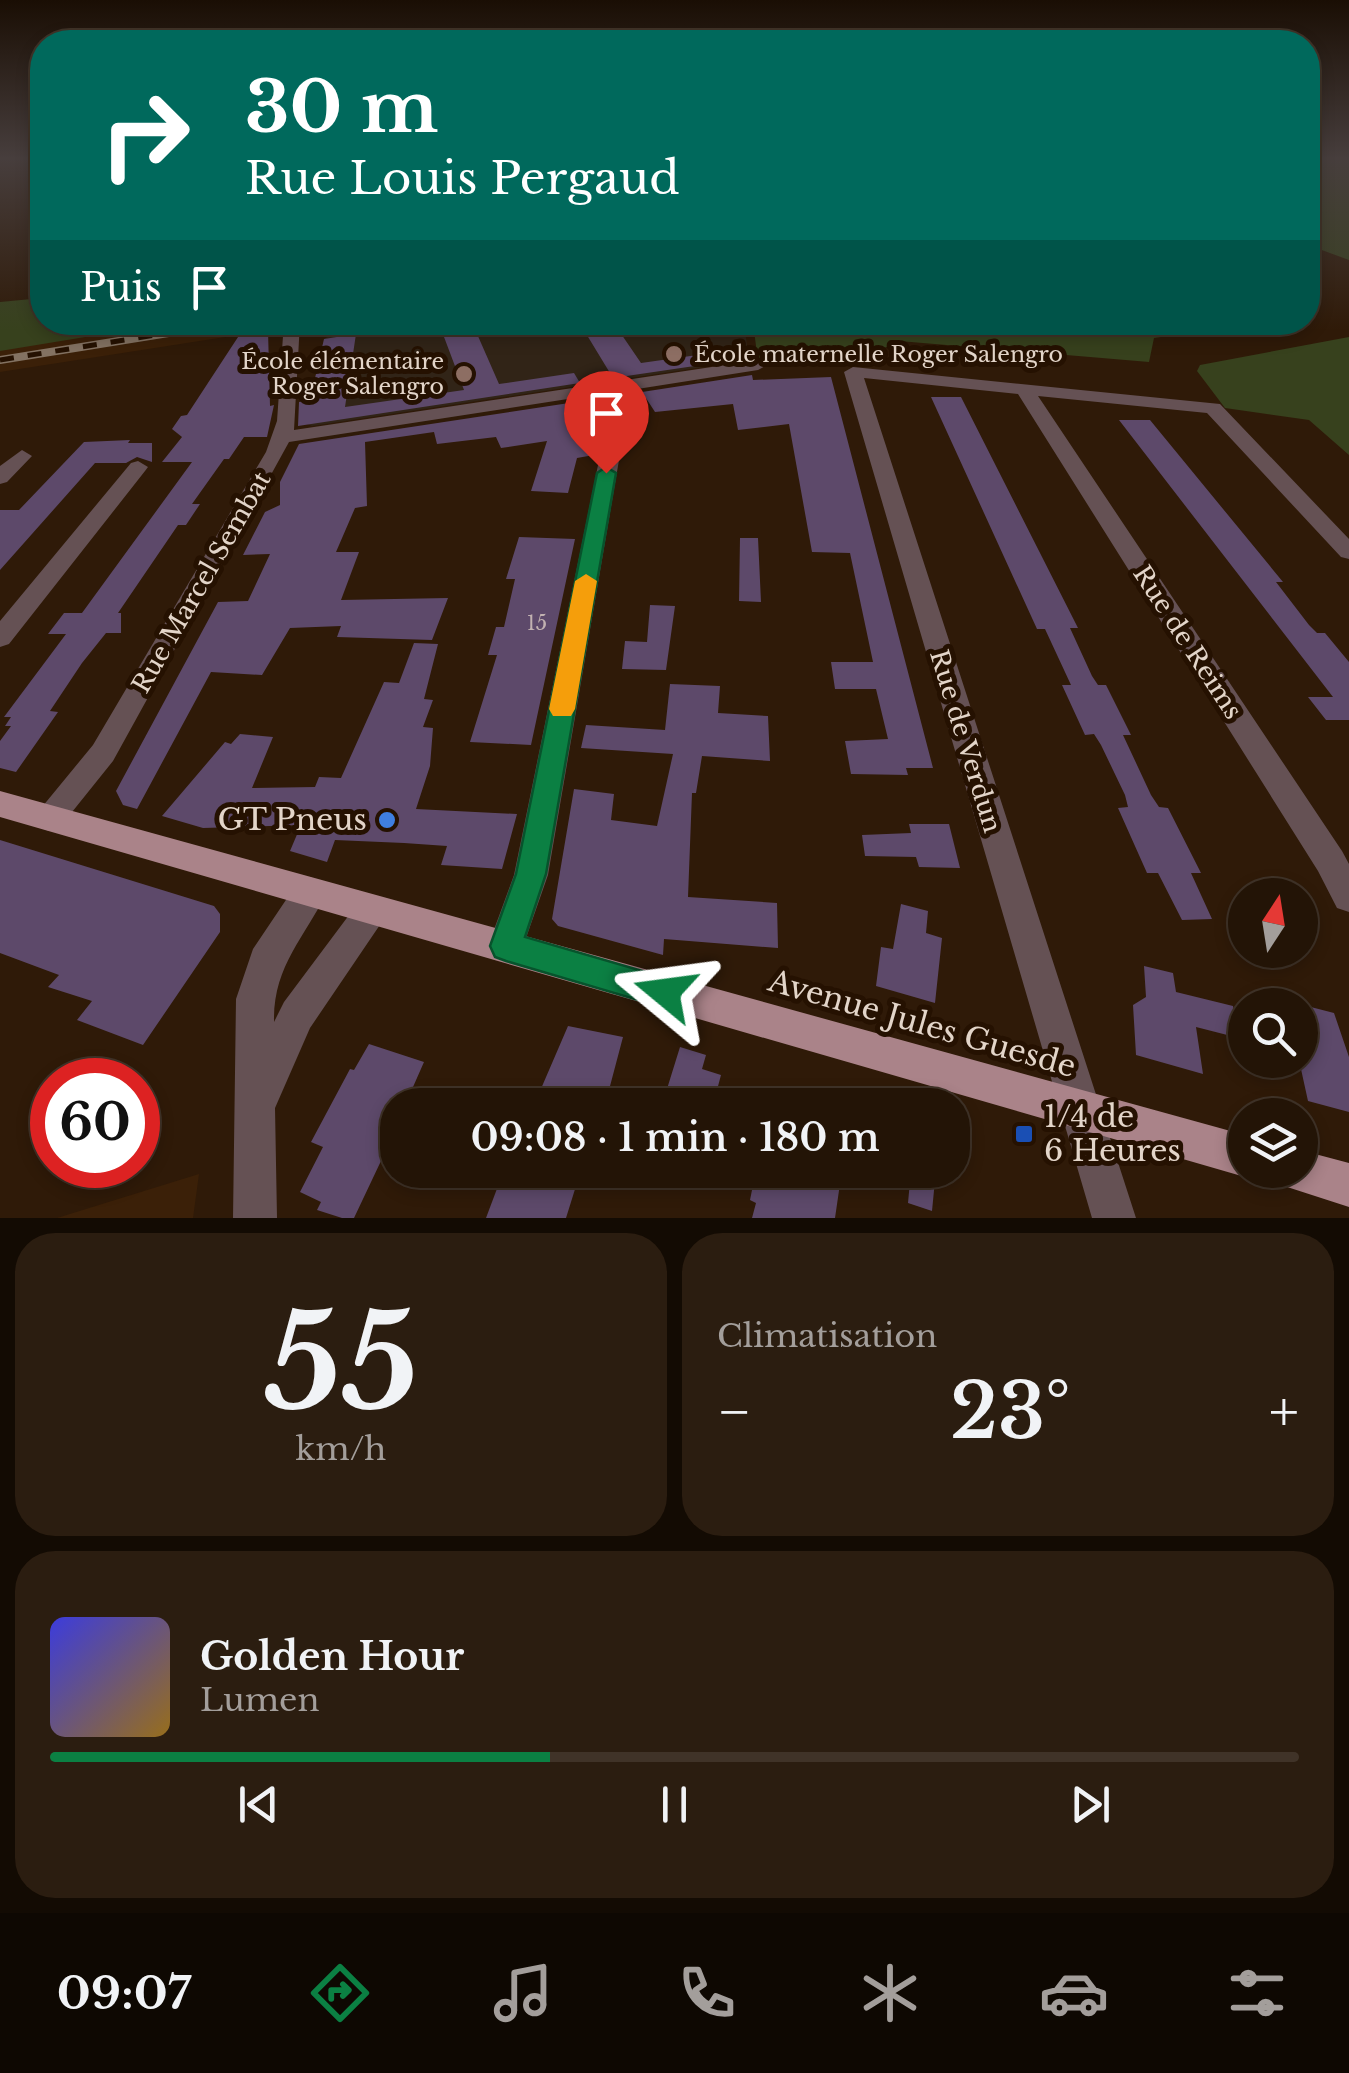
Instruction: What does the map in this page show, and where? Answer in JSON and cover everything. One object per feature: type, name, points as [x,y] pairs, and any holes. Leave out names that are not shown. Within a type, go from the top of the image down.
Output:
[{"type":"main road","name":"Avenue Jules Guesde","points":[[0,804],[1228,1151]]},
{"type":"main road","points":[[1318,1176],[1349,1185]]},
{"type":"street","name":"Rue Marcel Sembat","points":[[49,818],[103,753],[283,437],[292,335]]},
{"type":"street","points":[[283,437],[758,364]]},
{"type":"street","name":"Rue de Verdun","points":[[1024,389],[853,372],[1114,1218]]},
{"type":"street","points":[[506,946],[531,874],[623,386]]},
{"type":"street","points":[[1024,389],[1213,408],[1349,552]]},
{"type":"street","name":"Rue de Reims","points":[[1024,389],[1340,861],[1349,896]]},
{"type":"street","points":[[0,478],[22,456]]},
{"type":"street","points":[[0,638],[138,467]]},
{"type":"street","points":[[255,1218],[258,1101],[254,1023],[259,979],[310,892]]},
{"type":"street","points":[[258,1101],[297,1015],[372,910]]},
{"type":"shaded area","points":[[50,335],[238,335],[0,372],[0,343]]},
{"type":"shaded area","name":"École élémentaire Roger Salengro","points":[[331,335],[746,335],[749,360],[312,426],[305,423],[324,339]]},
{"type":"shaded area","points":[[199,1174],[193,1218],[57,1218],[160,1188]]},
{"type":"green space","points":[[1320,217],[1349,217],[1349,260],[1320,249]]},
{"type":"green space","points":[[30,299],[30,335],[98,335],[0,351],[0,302]]},
{"type":"green space","points":[[755,335],[1175,335],[1154,338],[1149,362],[899,341],[846,366],[758,361]]},
{"type":"green space","points":[[1349,337],[1349,455],[1309,420],[1225,408],[1197,371],[1200,365]]},
{"type":"building","points":[[239,335],[268,335],[270,406],[274,405],[267,437],[244,437],[229,459],[224,459],[192,504],[200,504],[186,525],[178,525],[118,613],[121,633],[106,633],[82,663],[50,711],[58,712],[16,772],[0,768],[0,741],[11,726],[5,726],[11,717],[4,717],[66,634],[48,634],[64,613],[82,613],[192,462],[162,462],[182,437],[172,429],[181,416],[187,415]]},
{"type":"building","points":[[356,335],[345,407],[464,390],[443,335],[478,335],[499,384],[574,373],[580,383],[298,426],[299,402],[310,400],[324,339]]},
{"type":"building","points":[[587,335],[622,335],[641,363],[747,348],[749,358],[613,378]]},
{"type":"building","points":[[752,375],[753,380],[831,377],[933,768],[906,768],[908,775],[851,774],[845,741],[888,739],[876,689],[835,689],[831,662],[873,662],[850,553],[812,552],[789,424],[738,430],[733,404],[655,412],[642,392]]},
{"type":"building","points":[[931,397],[961,397],[1078,628],[1070,628],[1092,676],[1098,685],[1106,685],[1131,735],[1123,735],[1151,795],[1159,807],[1168,808],[1201,873],[1191,873],[1212,919],[1182,920],[1158,873],[1147,873],[1118,808],[1128,807],[1125,795],[1094,734],[1085,735],[1062,685],[1071,685],[1045,629],[1037,629]]},
{"type":"building","points":[[589,400],[596,413],[575,416],[594,455],[577,458],[568,493],[531,491],[547,441],[501,448],[496,437],[437,444],[434,432],[365,442],[367,506],[355,508],[336,552],[359,552],[341,600],[448,598],[432,640],[337,637],[341,626],[290,628],[262,675],[211,672],[137,809],[123,805],[116,791],[218,602],[248,601],[270,554],[243,555],[265,512],[280,505],[280,482],[299,444]]},
{"type":"building","points":[[1119,420],[1150,420],[1283,582],[1276,582],[1309,625],[1317,633],[1325,633],[1349,662],[1349,720],[1326,720],[1308,697],[1333,697]]},
{"type":"building","points":[[130,440],[128,443],[152,443],[152,462],[137,457],[126,463],[95,463],[0,570],[0,510],[19,510],[84,442]]},
{"type":"building","points":[[519,537],[575,539],[531,745],[470,742],[497,655],[488,655],[496,627],[504,627],[515,579],[506,579]]},
{"type":"building","points":[[740,538],[758,538],[761,602],[739,601]]},
{"type":"building","points":[[650,605],[675,606],[666,670],[622,669],[625,641],[647,642]]},
{"type":"building","points":[[414,643],[438,644],[424,699],[433,700],[423,727],[433,728],[430,766],[416,809],[517,814],[502,869],[441,865],[447,846],[335,840],[327,862],[290,851],[301,825],[203,828],[162,816],[225,742],[231,744],[240,734],[273,737],[252,788],[315,787],[319,777],[341,778],[384,682],[399,683]]},
{"type":"building","points":[[670,684],[720,686],[718,713],[768,716],[770,761],[702,756],[696,793],[692,793],[688,897],[777,903],[778,948],[664,939],[663,955],[558,926],[552,919],[574,789],[614,794],[611,820],[657,826],[673,754],[581,748],[586,725],[665,730]]},
{"type":"building","points":[[909,824],[949,824],[960,868],[919,867],[916,857],[865,856],[862,835],[911,833]]},
{"type":"building","points":[[0,840],[214,906],[220,914],[220,932],[143,1045],[77,1020],[92,1001],[48,987],[59,975],[0,953]]},
{"type":"building","points":[[901,904],[928,911],[926,933],[942,938],[935,1003],[876,986],[881,947],[893,949]]},
{"type":"building","points":[[1144,966],[1173,973],[1176,992],[1228,1005],[1228,1035],[1196,1027],[1203,1074],[1136,1055],[1133,1005],[1146,997]]},
{"type":"building","points":[[1318,1009],[1334,1013],[1349,1057],[1349,1112],[1318,1104],[1318,1098],[1307,1098],[1303,1078],[1318,1078]]},
{"type":"building","points":[[568,1026],[623,1037],[610,1088],[541,1088]]},
{"type":"building","points":[[369,1044],[424,1062],[413,1087],[417,1088],[380,1088],[380,1163],[354,1218],[342,1218],[317,1210],[321,1202],[300,1192],[323,1147],[311,1142],[350,1069],[354,1070]]},
{"type":"building","points":[[680,1047],[706,1055],[702,1069],[721,1075],[718,1088],[667,1088]]},
{"type":"building","points":[[497,1188],[575,1188],[566,1218],[486,1218]]},
{"type":"building","points":[[752,1188],[839,1188],[835,1218],[752,1218],[756,1203],[750,1200]]},
{"type":"building","points":[[909,1188],[934,1188],[932,1211],[908,1203]]},
{"type":"railway","points":[[0,360],[156,335]]},
{"type":"slow traffic","points":[[562,709],[586,581]]},
{"type":"place","name":"École maternelle Roger Salengro","points":[[674,354]]},
{"type":"place","name":"École élémentaire Roger Salengro","points":[[464,374]]},
{"type":"place","name":"GT Pneus","points":[[387,820]]},
{"type":"place","name":"1/4 de 6 Heures","points":[[1024,1134]]},
{"type":"route","points":[[606,473],[531,874],[506,946],[665,992]]}]
